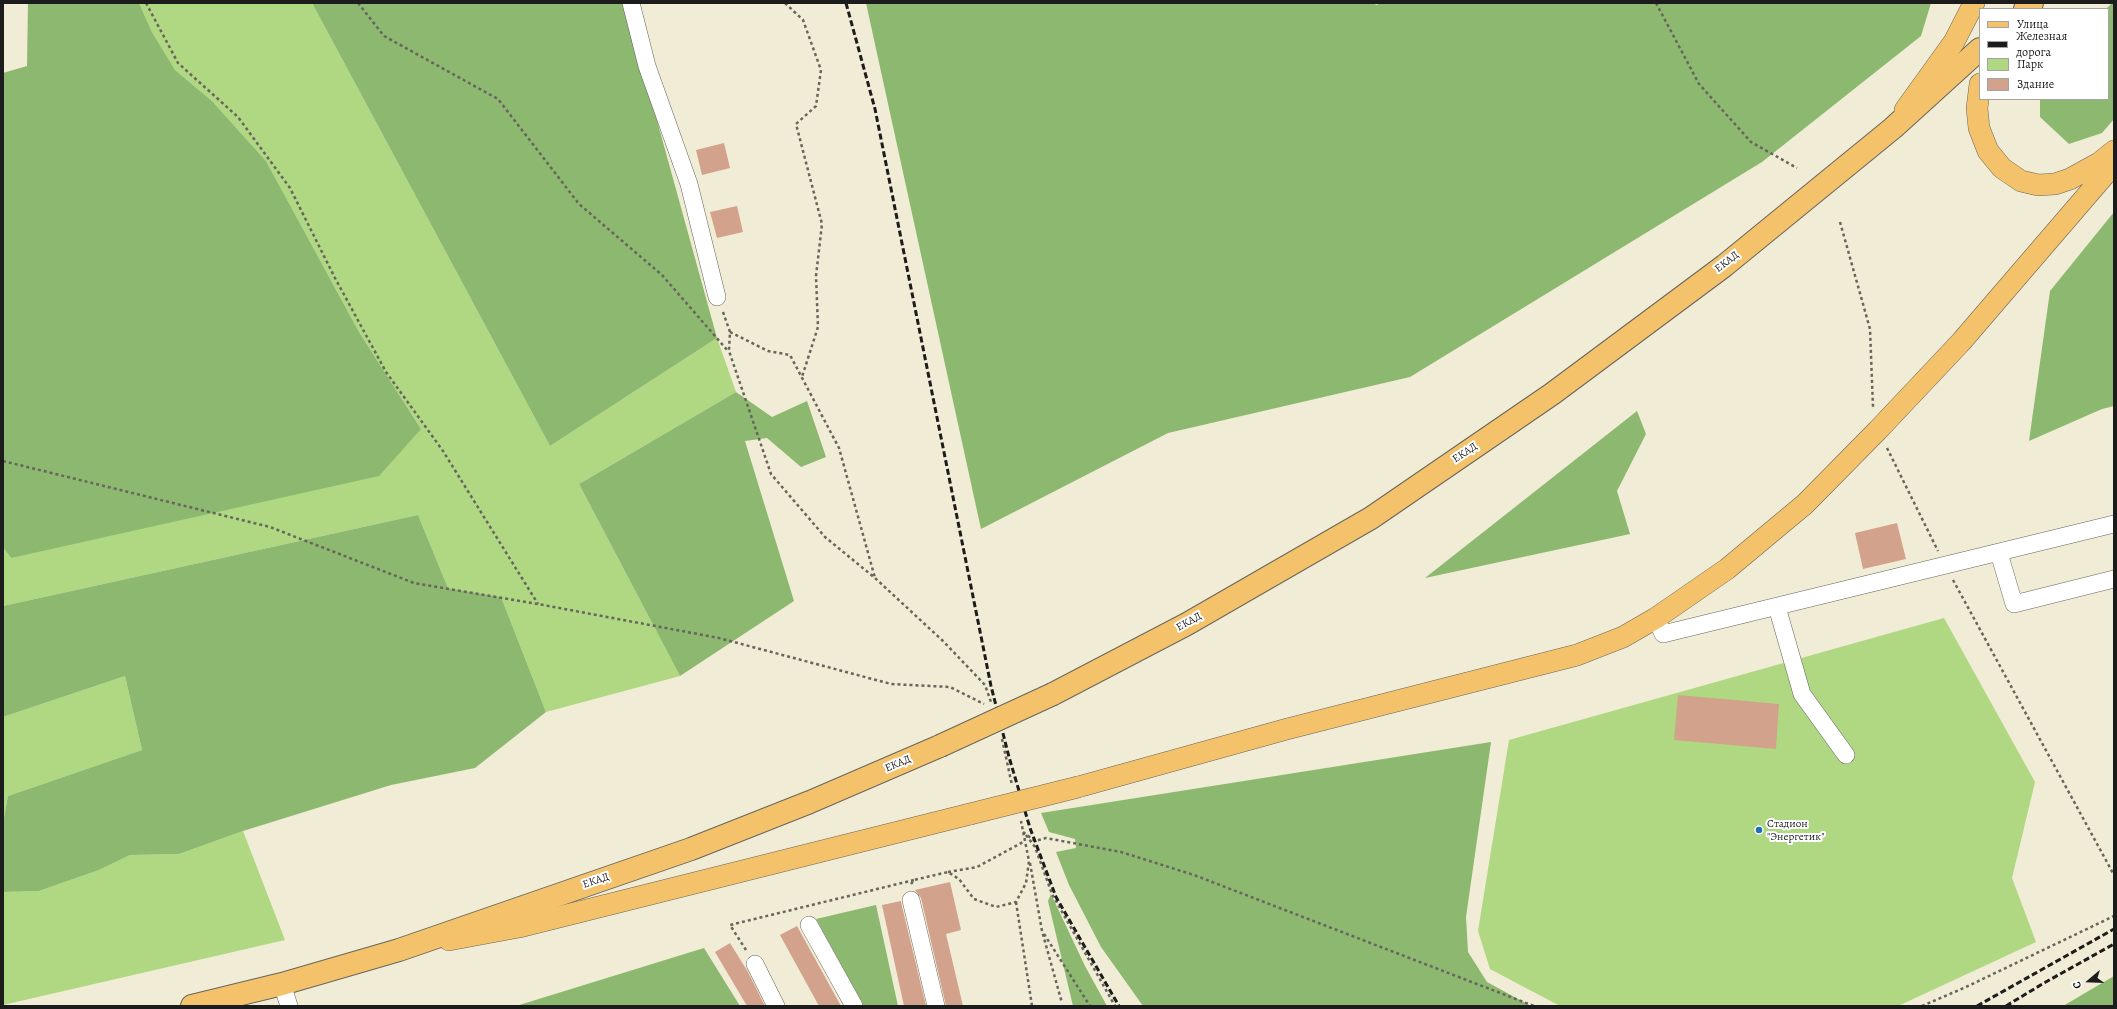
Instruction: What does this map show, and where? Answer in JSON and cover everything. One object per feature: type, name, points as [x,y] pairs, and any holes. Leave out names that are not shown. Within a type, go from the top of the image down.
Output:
[{"type":"highway","name":"ЕКАД","points":[[192,1006],[282,984],[399,950],[691,848],[810,802],[940,746],[1053,694],[1187,624],[1371,518],[1552,394],[1724,266],[1893,128],[1979,50]]},
{"type":"main road","points":[[1893,128],[1954,42],[1974,3]]},
{"type":"main road","points":[[1979,92],[1977,108],[1979,128],[1988,151],[2002,168],[2021,181],[2038,185],[2055,184],[2070,179],[2098,163],[2114,151]]},
{"type":"main road","points":[[399,950],[519,927],[1078,787],[1287,729],[1577,655],[1623,637],[1656,618],[1727,569],[1805,504],[1878,430],[1961,342],[2114,164]]},
{"type":"street","points":[[631,3],[647,66],[689,184],[717,297]]},
{"type":"street","points":[[1656,618],[1662,634],[2114,524]]},
{"type":"street","points":[[1999,553],[2014,604],[2114,579]]},
{"type":"street","points":[[1777,606],[1802,694],[1846,755]]},
{"type":"street","points":[[911,900],[936,1006]]},
{"type":"street","points":[[809,925],[854,1006]]},
{"type":"street","points":[[755,964],[776,1006]]},
{"type":"street","points":[[282,984],[289,1006]]},
{"type":"path","points":[[146,3],[178,63],[238,117],[290,188],[335,278],[386,372],[443,451],[538,604]]},
{"type":"path","points":[[358,3],[384,36],[498,99],[579,204],[662,275],[729,351]]},
{"type":"path","points":[[785,3],[803,20],[821,70],[816,106],[796,124],[822,224],[816,276],[818,327],[802,377]]},
{"type":"path","points":[[1656,3],[1699,84],[1751,142],[1797,168]]},
{"type":"path","points":[[717,297],[730,332],[729,351],[771,474],[825,537],[875,578],[943,641],[985,685],[993,704]]},
{"type":"path","points":[[730,332],[768,351],[790,355],[839,448],[875,578]]},
{"type":"path","points":[[3,460],[270,527],[414,584],[538,604],[719,638],[891,684],[950,687],[989,707]]},
{"type":"path","points":[[1000,734],[1013,786]]},
{"type":"path","points":[[1020,816],[1042,931],[1062,1003]]},
{"type":"path","points":[[1023,832],[1035,847],[1052,894],[1115,1006]]},
{"type":"path","points":[[1023,832],[1035,841],[1046,838],[1120,852],[1194,875],[1534,1006]]},
{"type":"path","points":[[911,900],[910,888],[914,880],[977,867],[1026,841]]},
{"type":"path","points":[[1029,861],[1026,883],[1016,902],[1032,1006]]},
{"type":"path","points":[[948,872],[959,879],[974,899],[996,906],[1016,902]]},
{"type":"path","points":[[1922,1006],[1966,988],[2114,916]]},
{"type":"path","points":[[1042,931],[1090,1006]]},
{"type":"green space","points":[[28,3],[139,3],[152,32],[175,70],[212,101],[266,161],[359,332],[421,429],[379,476],[11,558],[3,547],[3,73],[27,66]]},
{"type":"green space","points":[[139,3],[312,3],[550,446],[717,338],[736,392],[579,484],[680,676],[546,712],[501,597],[448,588],[418,515],[3,606],[3,547],[11,558],[421,429],[359,332],[266,161],[212,101],[175,70],[152,32]]},
{"type":"green space","points":[[312,3],[631,3],[645,77],[717,338],[550,446]]},
{"type":"green space","points":[[866,3],[1372,3],[1377,5],[1379,3],[1931,3],[1921,36],[1762,162],[1410,377],[1168,433],[981,529]]},
{"type":"green space","points":[[2114,3],[2114,119],[2102,133],[2069,144],[2040,117],[2040,100],[2109,100],[2109,8],[2107,8]]},
{"type":"green space","points":[[2114,212],[2114,406],[2102,409],[2029,441],[2050,291]]},
{"type":"green space","points":[[736,392],[772,417],[807,401],[826,457],[801,467],[767,438],[745,441],[794,601],[680,676],[579,484]]},
{"type":"green space","points":[[1637,411],[1646,434],[1617,491],[1630,534],[1425,578]]},
{"type":"green space","points":[[418,515],[448,588],[501,597],[546,712],[475,768],[391,785],[243,831],[179,854],[130,855],[99,870],[39,891],[3,892],[3,823],[8,796],[142,750],[125,676],[3,717],[3,606]]},
{"type":"green space","name":"Стадион \"Энергетик\"","points":[[1944,618],[2035,782],[2012,878],[2036,942],[1898,1006],[1560,1006],[1490,969],[1478,931],[1509,740]]},
{"type":"green space","points":[[125,676],[142,750],[8,796],[3,823],[3,717]]},
{"type":"green space","points":[[1491,742],[1466,917],[1468,952],[1487,982],[1531,1006],[1143,1006],[1101,947],[1069,885],[1056,852],[1076,848],[1075,839],[1049,832],[1041,813]]},
{"type":"green space","points":[[243,831],[285,940],[3,1005],[3,892],[39,891],[99,870],[130,855],[179,854]]},
{"type":"green space","points":[[1051,894],[1085,966],[1107,1006],[1073,1006],[1048,901]]},
{"type":"green space","points":[[876,905],[898,1006],[862,1006],[816,919]]},
{"type":"green space","points":[[704,948],[740,1006],[516,1006]]},
{"type":"green space","points":[[2114,976],[2114,1006],[2063,1006]]},
{"type":"building","points":[[724,143],[730,168],[702,175],[696,150]]},
{"type":"building","points":[[737,206],[743,232],[717,238],[710,212]]},
{"type":"building","points":[[1897,523],[1906,559],[1863,569],[1855,533]]},
{"type":"building","points":[[1678,695],[1779,704],[1776,749],[1674,740]]},
{"type":"building","points":[[950,882],[961,930],[946,934],[963,1006],[946,1006],[921,898],[915,890]]},
{"type":"building","points":[[901,901],[926,1006],[904,1006],[882,905]]},
{"type":"building","points":[[797,926],[841,1006],[819,1006],[780,935]]},
{"type":"building","points":[[730,943],[748,972],[765,1006],[747,1006],[715,952]]},
{"type":"railway","points":[[846,3],[875,109],[991,686],[1009,757],[1030,828],[1056,897],[1119,1006]]},
{"type":"railway","points":[[1977,1006],[2114,929]]},
{"type":"railway","points":[[2006,1006],[2114,944]]},
{"type":"place","name":"Стадион \"Энергетик\"","points":[[1759,830]]}]
